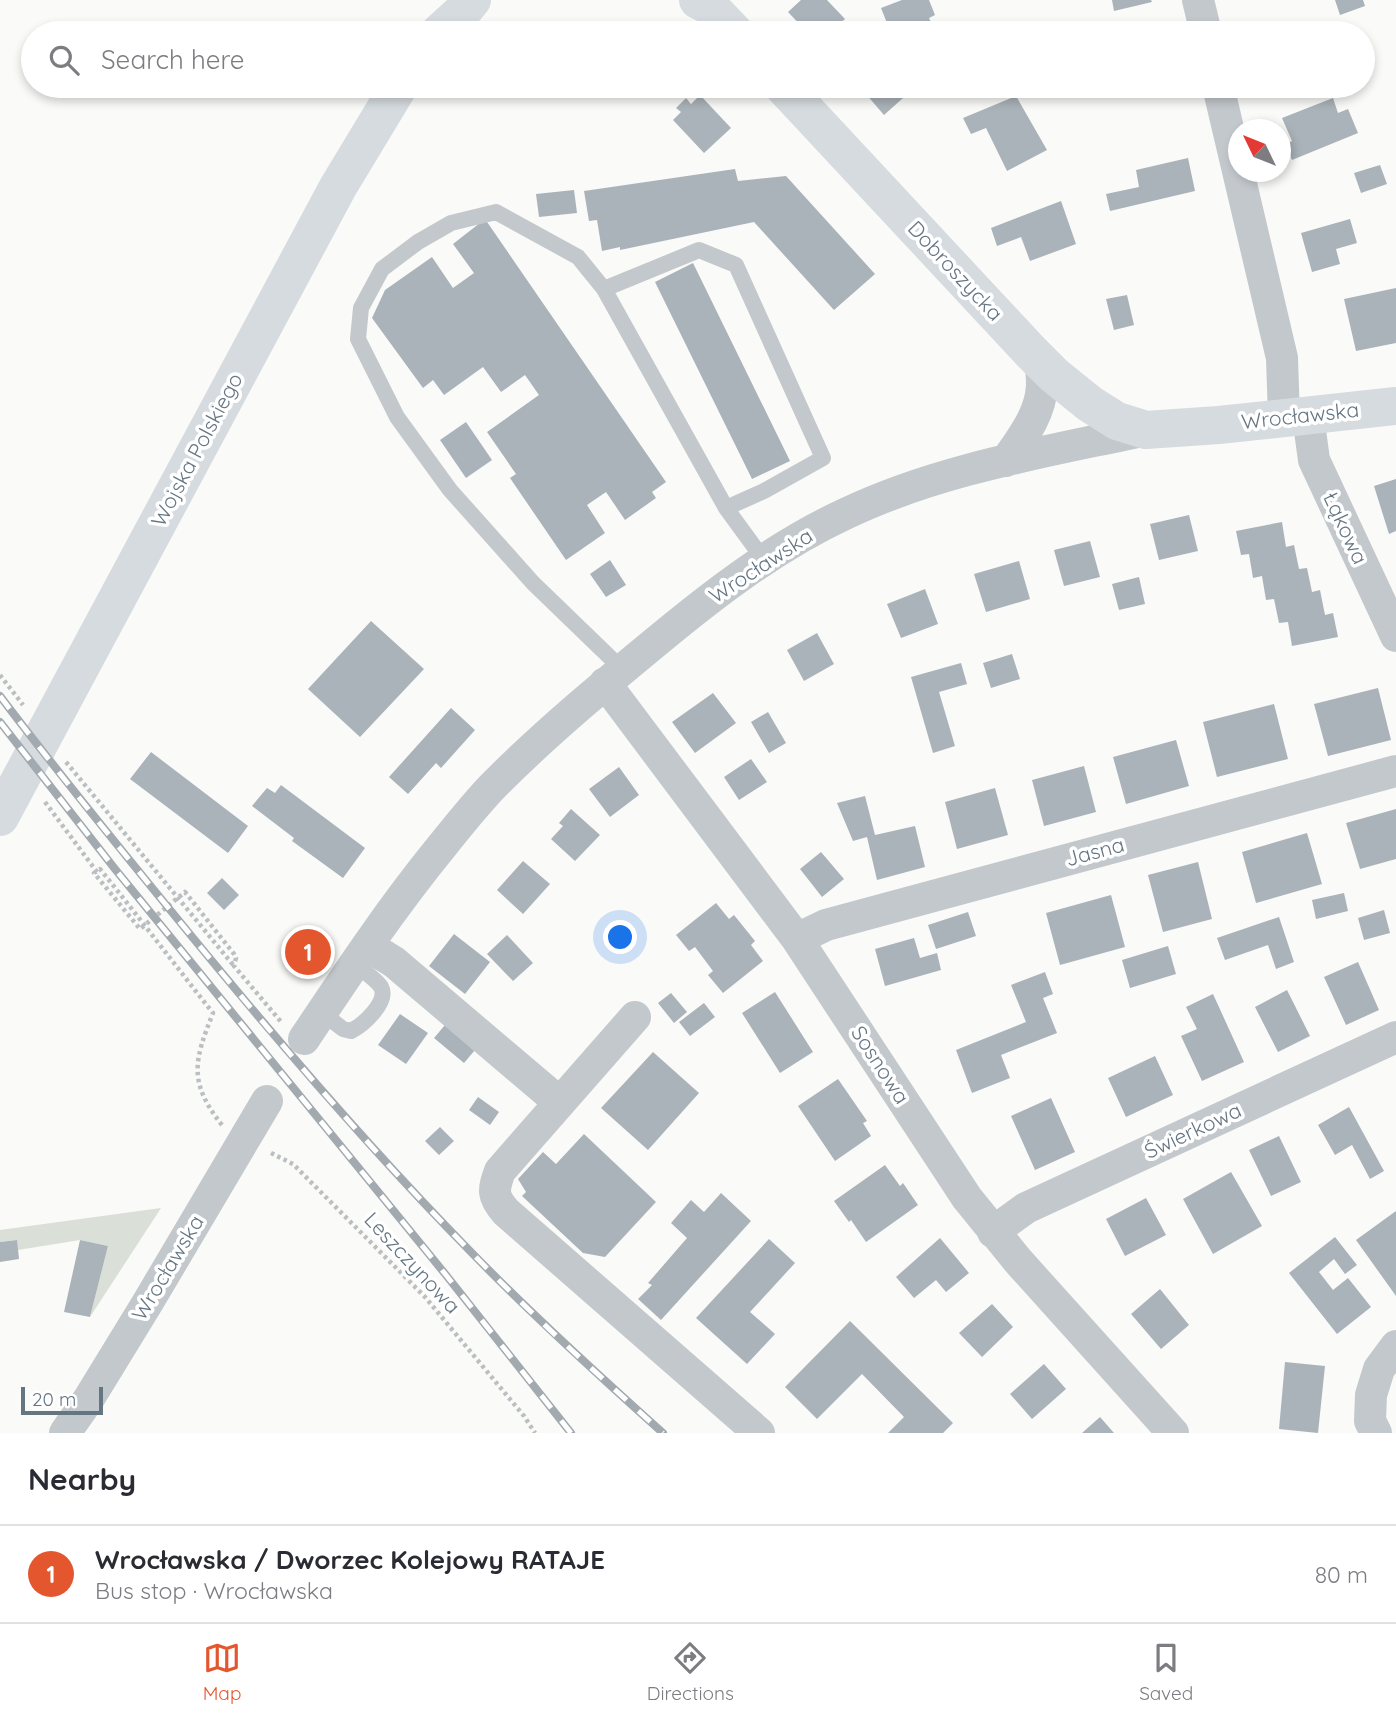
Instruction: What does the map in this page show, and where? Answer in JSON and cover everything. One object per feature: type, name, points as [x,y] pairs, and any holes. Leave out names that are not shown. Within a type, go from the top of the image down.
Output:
[{"type":"main road","points":[[430,21],[438,0]]},
{"type":"main road","points":[[452,21],[472,0]]},
{"type":"main road","name":"Wojska Polskiego","points":[[1,814],[318,223],[392,98]]},
{"type":"main road","name":"Dobroszycka","points":[[794,98],[1041,362],[1090,404],[1117,421],[1146,430]]},
{"type":"main road","name":"Wrocławska","points":[[1146,430],[1396,406]]},
{"type":"street","points":[[1198,0],[1203,21]]},
{"type":"street","name":"Łąkowa","points":[[1221,98],[1296,417],[1396,636]]},
{"type":"street","points":[[1006,461],[1026,433],[1039,404],[1042,386],[1041,362]]},
{"type":"street","name":"Wrocławska","points":[[304,1039],[426,866],[490,789],[614,676],[697,608],[764,560],[846,513],[939,478],[1146,430]]},
{"type":"street","name":"Sosnowa","points":[[614,676],[797,939],[967,1198],[993,1232],[1172,1433]]},
{"type":"street","name":"Jasna","points":[[797,939],[826,925],[1396,771]]},
{"type":"street","points":[[362,955],[394,962],[559,1102]]},
{"type":"street","points":[[635,1017],[500,1171],[494,1186],[496,1200],[506,1212],[759,1433]]},
{"type":"street","name":"Świerkowa","points":[[993,1232],[1026,1208],[1396,1037]]},
{"type":"street","name":"Wrocławska","points":[[65,1433],[148,1302],[267,1101]]},
{"type":"street","points":[[1376,1433],[1370,1421],[1371,1395],[1378,1369],[1396,1346]]},
{"type":"lane","points":[[614,676],[450,490],[397,417],[358,339],[361,307],[382,269],[418,242],[451,223],[496,212],[578,257],[604,289],[726,508],[764,560]]},
{"type":"lane","points":[[604,289],[699,250],[736,265],[822,458],[764,491],[726,508]]},
{"type":"lane","points":[[322,1013],[343,1029],[351,1031],[359,1027],[380,1005],[383,996],[381,986],[362,955]]},
{"type":"path","points":[[0,675],[29,714]]},
{"type":"path","points":[[60,754],[301,1044],[304,1039]]},
{"type":"path","points":[[40,795],[97,872]]},
{"type":"path","points":[[234,966],[234,954],[185,892],[139,929],[94,873],[100,869],[139,917],[149,933],[213,1013],[198,1060],[198,1083],[209,1108],[226,1130],[242,1144]]},
{"type":"path","name":"Leszczynowa","points":[[242,1144],[268,1151],[293,1164],[326,1195],[425,1297],[536,1433]]},
{"type":"shaded area","points":[[161,1208],[90,1317],[108,1246],[80,1240],[18,1250],[16,1240],[0,1242],[0,1230]]},
{"type":"building","points":[[801,0],[827,0],[845,19],[797,21],[788,12]]},
{"type":"building","points":[[902,0],[929,0],[935,15],[929,18],[930,21],[886,21],[881,8]]},
{"type":"building","points":[[1112,0],[1151,0],[1152,2],[1114,11]]},
{"type":"building","points":[[1335,0],[1363,0],[1365,6],[1340,15]]},
{"type":"building","points":[[686,98],[691,104],[697,98],[703,98],[731,128],[704,153],[673,120],[681,112],[676,108]]},
{"type":"building","points":[[869,98],[903,98],[884,115]]},
{"type":"building","points":[[1017,98],[1047,150],[1007,171],[986,128],[971,134],[963,118]]},
{"type":"building","points":[[1333,98],[1338,113],[1348,109],[1358,133],[1292,160],[1291,119],[1282,118]]},
{"type":"building","points":[[1188,158],[1195,191],[1110,211],[1106,194],[1139,187],[1136,170]]},
{"type":"building","points":[[1380,165],[1387,184],[1361,193],[1354,173]]},
{"type":"building","points":[[735,169],[738,181],[786,176],[875,274],[834,310],[754,222],[620,250],[620,247],[602,251],[597,220],[589,221],[584,191]]},
{"type":"building","points":[[574,190],[577,213],[539,217],[536,194]]},
{"type":"building","points":[[1061,201],[1076,244],[1030,261],[1021,237],[997,246],[991,228]]},
{"type":"building","points":[[485,219],[666,482],[652,492],[656,498],[625,520],[606,492],[587,505],[605,533],[566,560],[510,478],[516,474],[487,432],[539,395],[525,375],[501,392],[483,367],[444,395],[433,380],[423,388],[372,318],[385,290],[432,257],[453,288],[474,273],[453,244]]},
{"type":"building","points":[[1350,219],[1357,243],[1336,249],[1340,264],[1312,272],[1301,233]]},
{"type":"building","points":[[693,263],[790,461],[752,479],[655,282]]},
{"type":"building","points":[[1396,288],[1396,343],[1356,351],[1344,299]]},
{"type":"building","points":[[1127,295],[1134,325],[1114,330],[1106,299]]},
{"type":"building","points":[[466,422],[492,460],[466,478],[440,440]]},
{"type":"building","points":[[1396,479],[1396,531],[1389,534],[1374,486]]},
{"type":"building","points":[[1189,515],[1198,551],[1159,560],[1150,524]]},
{"type":"building","points":[[1282,522],[1286,547],[1294,545],[1299,569],[1307,568],[1312,592],[1320,590],[1325,615],[1333,613],[1338,637],[1292,646],[1288,622],[1279,623],[1274,599],[1266,600],[1262,576],[1253,578],[1249,554],[1241,555],[1236,531]]},
{"type":"building","points":[[1090,541],[1100,577],[1064,586],[1054,550]]},
{"type":"building","points":[[610,560],[626,585],[606,597],[590,574]]},
{"type":"building","points":[[1019,561],[1030,599],[986,612],[974,574]]},
{"type":"building","points":[[1139,577],[1145,604],[1119,610],[1112,584]]},
{"type":"building","points":[[925,589],[938,624],[901,638],[887,604]]},
{"type":"building","points":[[371,621],[424,669],[360,737],[308,689]]},
{"type":"building","points":[[817,633],[834,664],[804,681],[787,650]]},
{"type":"building","points":[[1012,654],[1020,679],[991,688],[983,663]]},
{"type":"building","points":[[961,663],[967,684],[939,692],[955,746],[933,753],[911,677]]},
{"type":"building","points":[[1378,688],[1391,740],[1328,756],[1314,704]]},
{"type":"building","points":[[713,693],[736,723],[695,753],[672,722]]},
{"type":"building","points":[[1274,704],[1288,759],[1217,777],[1203,722]]},
{"type":"building","points":[[451,708],[475,730],[441,768],[436,763],[408,794],[389,777]]},
{"type":"building","points":[[768,712],[786,743],[769,753],[751,722]]},
{"type":"building","points":[[1176,740],[1189,786],[1126,804],[1113,757]]},
{"type":"building","points":[[151,752],[248,826],[228,853],[130,779]]},
{"type":"building","points":[[751,759],[767,782],[739,800],[724,777]]},
{"type":"building","points":[[1084,766],[1096,812],[1044,826],[1032,780]]},
{"type":"building","points":[[619,767],[639,795],[610,817],[589,789]]},
{"type":"building","points":[[281,785],[365,848],[343,878],[292,841],[294,838],[252,806],[267,788],[275,793]]},
{"type":"building","points":[[995,788],[1008,835],[957,849],[945,802]]},
{"type":"building","points":[[865,796],[875,835],[915,826],[925,867],[877,880],[867,837],[853,841],[837,803]]},
{"type":"building","points":[[571,809],[600,835],[575,861],[551,839],[563,826],[559,823]]},
{"type":"building","points":[[1396,809],[1396,859],[1360,869],[1346,823]]},
{"type":"building","points":[[1307,833],[1322,884],[1256,903],[1242,852]]},
{"type":"building","points":[[821,852],[844,879],[822,897],[800,869]]},
{"type":"building","points":[[523,861],[550,884],[523,914],[497,890]]},
{"type":"building","points":[[1198,862],[1212,919],[1163,932],[1148,875]]},
{"type":"building","points":[[222,878],[239,895],[224,910],[207,893]]},
{"type":"building","points":[[1344,893],[1348,911],[1316,919],[1312,900]]},
{"type":"building","points":[[1111,895],[1125,947],[1060,965],[1046,913]]},
{"type":"building","points":[[716,903],[729,919],[734,915],[755,941],[751,945],[763,961],[723,993],[708,975],[713,971],[695,947],[689,951],[676,935]]},
{"type":"building","points":[[1384,910],[1390,933],[1364,940],[1358,918]]},
{"type":"building","points":[[968,912],[976,936],[936,949],[928,925]]},
{"type":"building","points":[[1279,917],[1294,962],[1276,969],[1268,945],[1225,960],[1217,938]]},
{"type":"building","points":[[454,934],[490,962],[465,994],[429,966]]},
{"type":"building","points":[[507,935],[533,963],[513,981],[487,954]]},
{"type":"building","points":[[914,938],[920,958],[937,953],[941,970],[885,986],[875,949]]},
{"type":"building","points":[[1168,946],[1176,974],[1130,988],[1122,960]]},
{"type":"building","points":[[1358,962],[1379,1010],[1346,1025],[1324,977]]},
{"type":"building","points":[[1045,972],[1053,994],[1043,998],[1057,1033],[1001,1055],[1010,1078],[972,1093],[956,1050],[1026,1022],[1011,985]]},
{"type":"building","points":[[1287,990],[1310,1036],[1278,1052],[1255,1007]]},
{"type":"building","points":[[775,992],[813,1052],[780,1073],[742,1013]]},
{"type":"building","points":[[671,993],[687,1012],[674,1023],[658,1003]]},
{"type":"building","points":[[1213,994],[1244,1062],[1202,1081],[1181,1036],[1197,1029],[1186,1007]]},
{"type":"building","points":[[704,1003],[715,1017],[690,1036],[679,1022]]},
{"type":"building","points":[[400,1014],[428,1033],[406,1064],[378,1045]]},
{"type":"building","points":[[445,1025],[475,1050],[464,1063],[434,1038]]},
{"type":"building","points":[[653,1052],[699,1093],[648,1150],[601,1108]]},
{"type":"building","points":[[1155,1056],[1173,1095],[1126,1117],[1108,1078]]},
{"type":"building","points":[[838,1079],[867,1121],[863,1123],[871,1136],[835,1161],[798,1106]]},
{"type":"building","points":[[478,1097],[499,1112],[490,1125],[469,1110]]},
{"type":"building","points":[[1051,1098],[1075,1152],[1035,1170],[1011,1116]]},
{"type":"building","points":[[1349,1107],[1384,1171],[1370,1179],[1352,1145],[1335,1155],[1318,1125]]},
{"type":"building","points":[[440,1127],[454,1141],[439,1155],[425,1141]]},
{"type":"building","points":[[584,1134],[656,1202],[605,1257],[583,1253],[522,1196],[526,1192],[518,1179],[543,1152],[556,1164]]},
{"type":"building","points":[[1279,1136],[1301,1182],[1271,1196],[1249,1150]]},
{"type":"building","points":[[885,1165],[900,1186],[903,1183],[918,1205],[866,1242],[834,1201]]},
{"type":"building","points":[[1231,1172],[1262,1226],[1213,1254],[1183,1199]]},
{"type":"building","points":[[721,1193],[751,1221],[661,1320],[638,1299],[652,1285],[648,1283],[687,1238],[671,1223],[691,1200],[704,1212]]},
{"type":"building","points":[[1146,1198],[1166,1235],[1125,1256],[1106,1219]]},
{"type":"building","points":[[1396,1211],[1396,1296],[1356,1240]]},
{"type":"building","points":[[1335,1237],[1357,1265],[1345,1274],[1334,1259],[1319,1272],[1333,1290],[1348,1278],[1371,1307],[1337,1334],[1289,1273]]},
{"type":"building","points":[[940,1238],[969,1273],[946,1292],[936,1280],[914,1298],[896,1277]]},
{"type":"building","points":[[769,1239],[795,1263],[750,1312],[775,1334],[747,1364],[696,1318]]},
{"type":"building","points":[[17,1240],[19,1259],[0,1262],[0,1242]]},
{"type":"building","points":[[80,1240],[108,1246],[90,1317],[64,1312]]},
{"type":"building","points":[[1160,1289],[1189,1325],[1161,1349],[1131,1314]]},
{"type":"building","points":[[992,1304],[1013,1327],[982,1357],[959,1333]]},
{"type":"building","points":[[850,1321],[953,1423],[943,1433],[888,1433],[904,1417],[862,1374],[817,1419],[785,1387]]},
{"type":"building","points":[[1285,1362],[1325,1366],[1318,1433],[1279,1429]]},
{"type":"building","points":[[1044,1364],[1066,1389],[1032,1419],[1010,1394]]},
{"type":"building","points":[[1100,1417],[1114,1433],[1082,1433]]},
{"type":"railway","points":[[0,696],[207,955],[355,1128],[494,1275],[663,1433]]},
{"type":"railway","points":[[0,722],[115,869],[446,1275],[571,1433]]},
{"type":"place","name":"Wrocławska / Dworzec Kolejowy RATAJE","points":[[308,952]]}]
